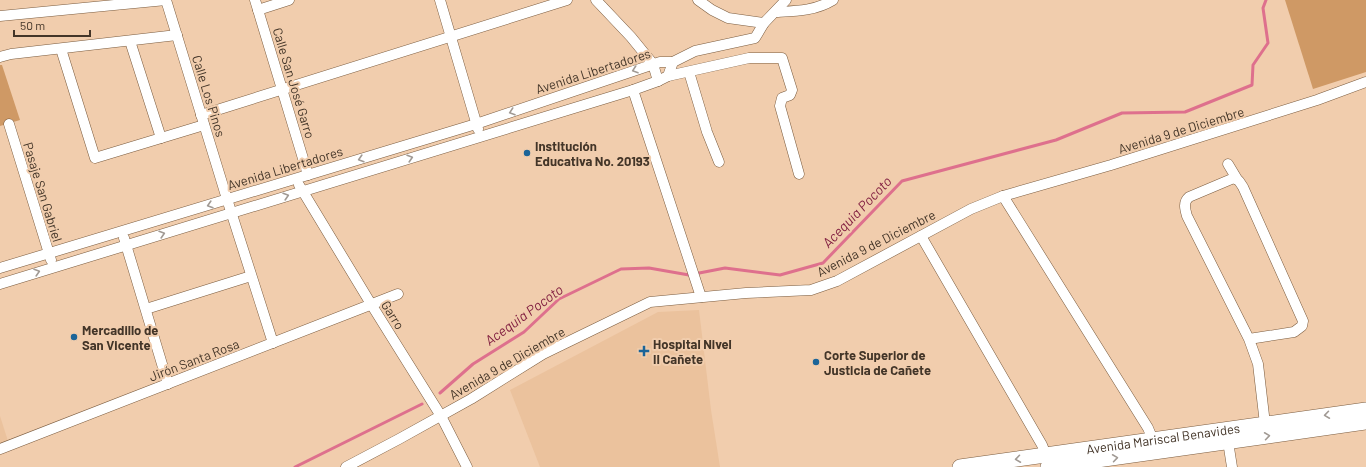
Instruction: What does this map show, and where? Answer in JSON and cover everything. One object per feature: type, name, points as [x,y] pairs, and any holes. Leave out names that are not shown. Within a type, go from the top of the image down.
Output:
[{"type":"highway","name":"Avenida Mariscal Benavides","points":[[960,467],[1047,461],[1228,435],[1265,424],[1366,410]]},
{"type":"highway","name":"Avenida Mariscal Benavides","points":[[1047,461],[1153,440],[1228,435],[1366,422]]},
{"type":"street","points":[[0,16],[166,0]]},
{"type":"street","name":"Calle Los Pinos","points":[[166,0],[202,120],[273,343]]},
{"type":"street","points":[[256,5],[289,0]]},
{"type":"street","points":[[440,0],[480,136]]},
{"type":"street","points":[[61,49],[95,158],[161,138],[202,120],[283,90],[567,0]]},
{"type":"street","points":[[596,0],[631,37],[663,79],[673,62],[695,51],[755,38],[763,24],[786,0]]},
{"type":"street","points":[[698,0],[712,10],[728,18],[763,24]]},
{"type":"street","points":[[776,12],[800,11],[823,6],[833,0]]},
{"type":"street","name":"Calle San José Garro","points":[[256,5],[308,175]]},
{"type":"street","points":[[0,57],[11,54],[176,35]]},
{"type":"street","points":[[130,41],[161,138]]},
{"type":"street","name":"Avenida Libertadores","points":[[0,284],[633,90],[663,79],[749,58],[782,58],[792,90],[791,93],[782,98],[780,106],[799,174]]},
{"type":"street","name":"Avenida Libertadores","points":[[0,268],[476,124],[653,64],[660,62],[673,62]]},
{"type":"street","points":[[689,72],[707,132],[719,162]]},
{"type":"street","name":"Avenida 9 de Diciembre","points":[[346,467],[471,399],[543,354],[650,302],[746,293],[811,290],[825,286],[971,209],[1003,196],[1112,165],[1317,100],[1366,82]]},
{"type":"street","points":[[633,90],[701,297]]},
{"type":"street","name":"Pasaje San Gabriel","points":[[9,124],[53,268]]},
{"type":"street","points":[[1228,164],[1243,186],[1303,321],[1302,326],[1294,332],[1249,339]]},
{"type":"street","name":"Garro","points":[[296,178],[302,191],[441,416],[466,467]]},
{"type":"street","points":[[1237,179],[1231,179],[1189,198],[1185,203],[1185,208],[1187,216],[1249,339],[1258,364],[1265,424]]},
{"type":"street","points":[[1003,196],[1148,428],[1153,440]]},
{"type":"street","points":[[122,231],[168,384]]},
{"type":"street","points":[[921,236],[1038,438],[1047,461]]},
{"type":"street","points":[[146,309],[251,276]]},
{"type":"street","name":"Jirón Santa Rosa","points":[[0,449],[398,294]]},
{"type":"street","points":[[1228,435],[1232,467]]},
{"type":"shaded area","points":[[1285,0],[1366,0],[1366,72],[1313,89]]},
{"type":"shaded area","points":[[0,65],[2,65],[20,120],[0,126]]},
{"type":"shaded area","name":"Hospital Nivel II Cañete","points":[[699,310],[711,410],[720,467],[540,467],[510,390],[658,312]]},
{"type":"shaded area","points":[[0,416],[8,441],[0,444]]},
{"type":"waterway","name":"Acequia Pocoto","points":[[440,393],[473,364],[524,332],[559,299],[621,269],[649,268],[689,275],[725,268],[780,275],[823,263],[902,181],[1056,140],[1122,113],[1185,112],[1252,85],[1253,65],[1268,43],[1263,8],[1266,0]]},
{"type":"waterway","name":"Acequia Pocoto","points":[[295,467],[422,404]]},
{"type":"place","name":"Institución Educativa No. 20193","points":[[527,153]]},
{"type":"place","name":"Mercadillo de San Vicente","points":[[74,337]]},
{"type":"place","name":"Hospital Nivel II Cañete","points":[[644,351]]},
{"type":"place","name":"Corte Superior de Justicia de Cañete","points":[[816,362]]}]
